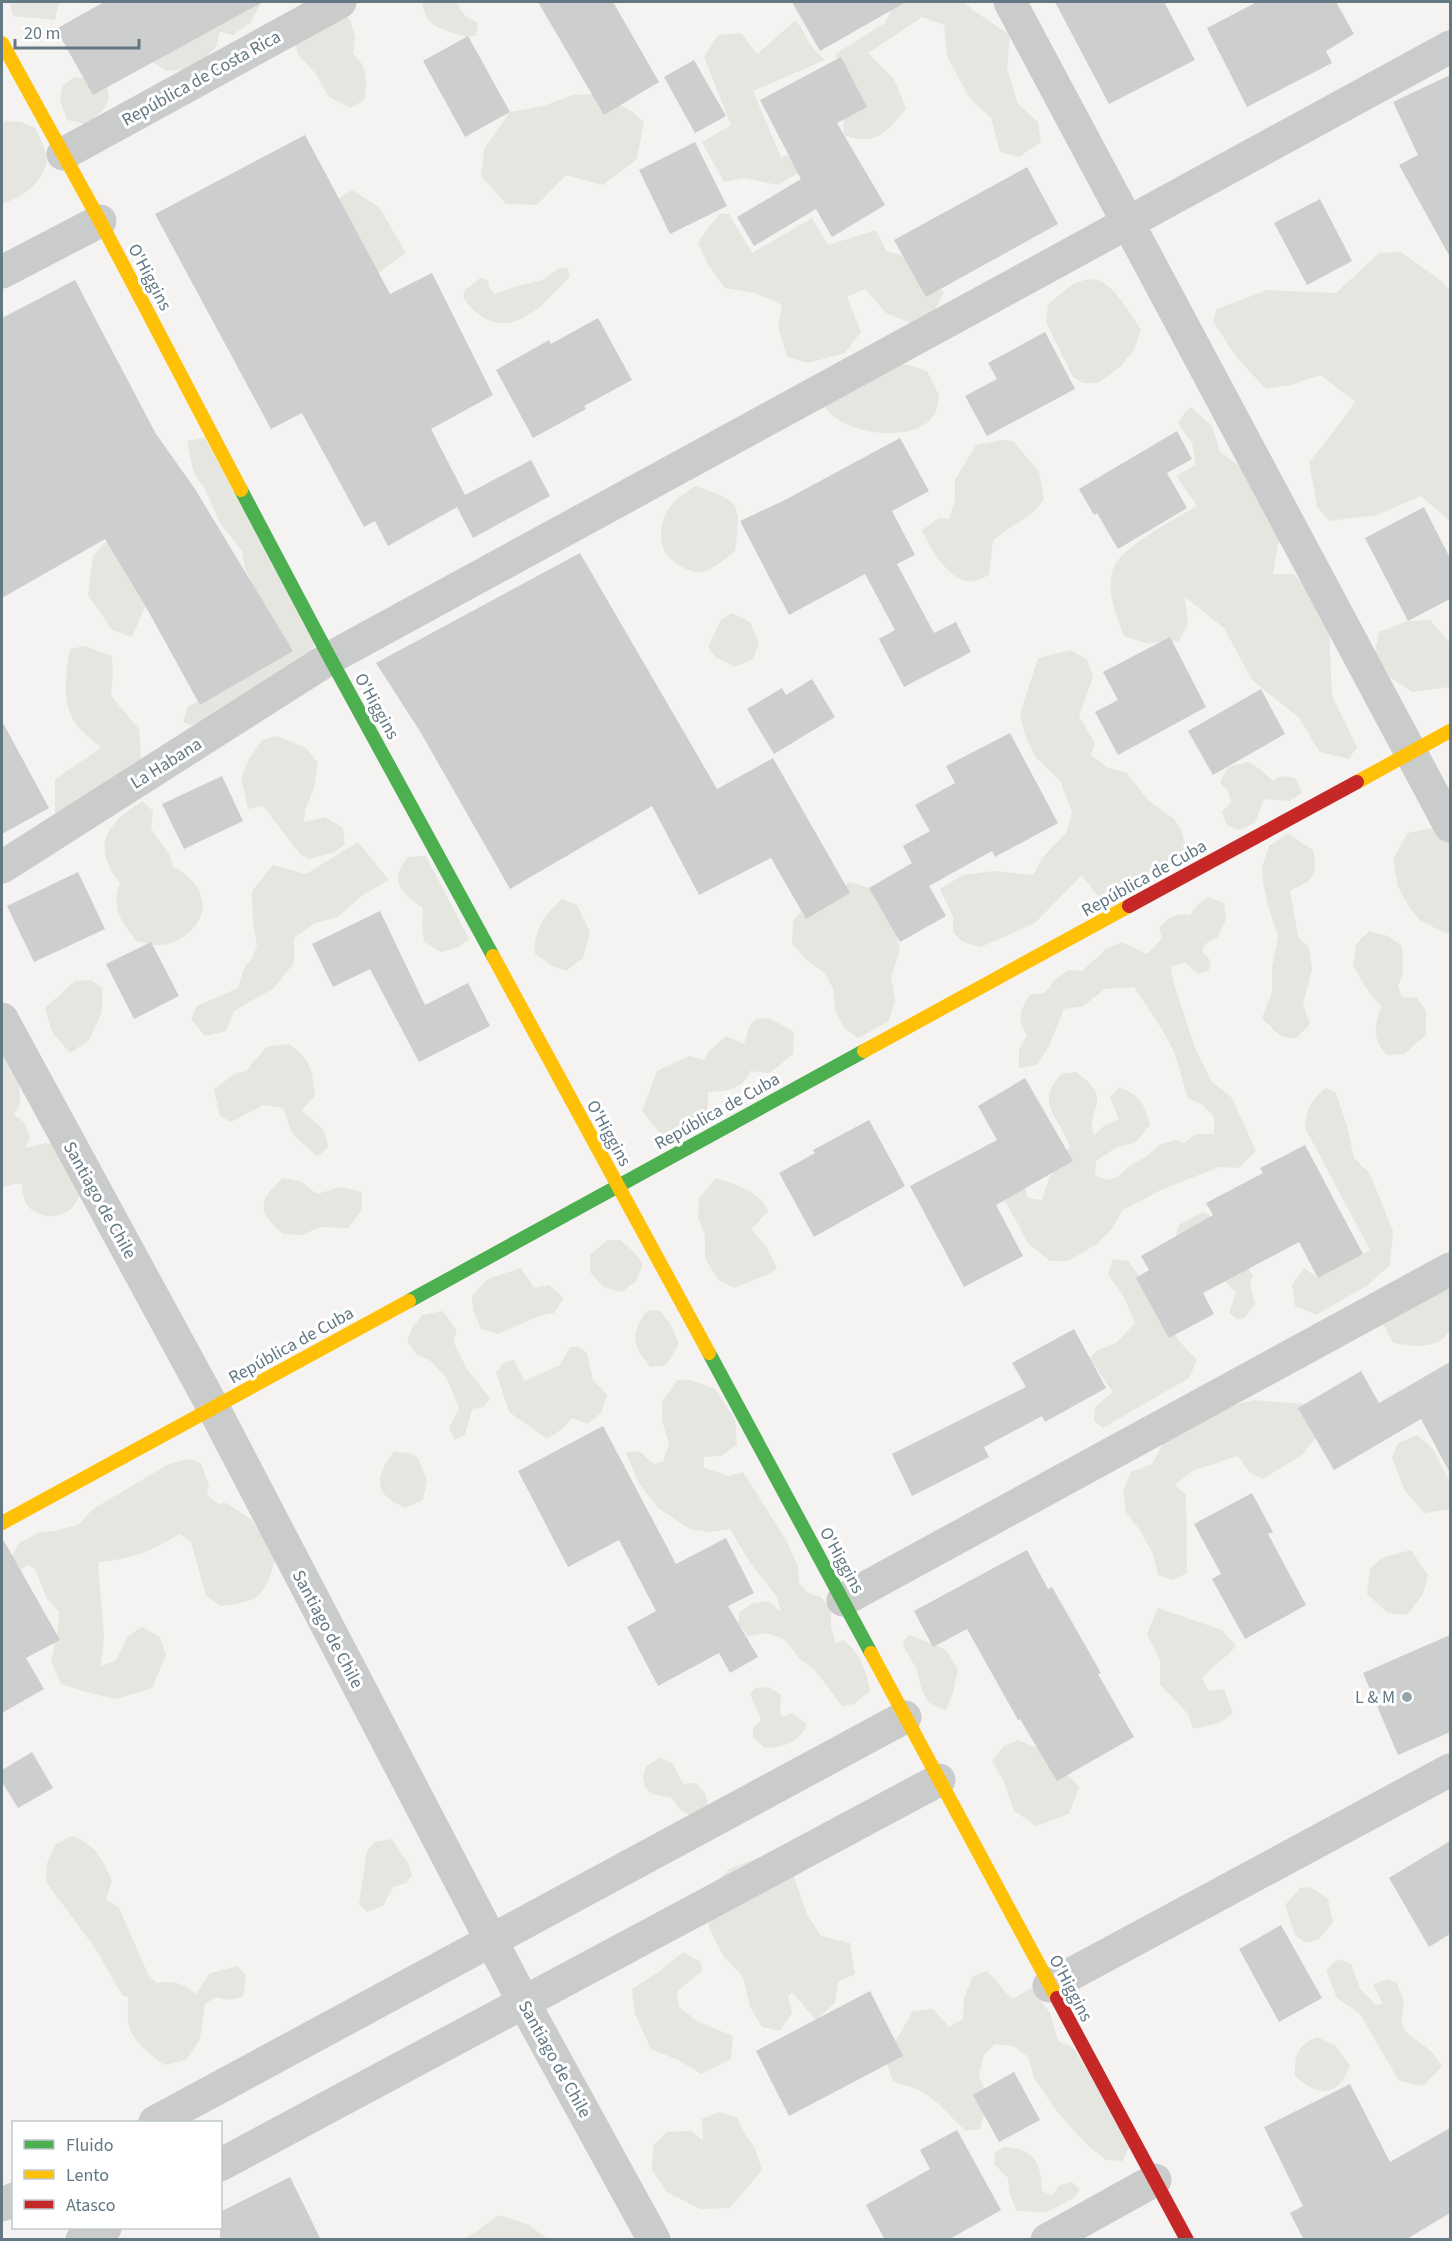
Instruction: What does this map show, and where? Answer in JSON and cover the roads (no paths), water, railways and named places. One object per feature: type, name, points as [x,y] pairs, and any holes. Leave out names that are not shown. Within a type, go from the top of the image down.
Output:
[{"type":"street","name":"República de Costa Rica","points":[[63,154],[340,2]]},
{"type":"street","points":[[1010,2],[1450,826]]},
{"type":"street","name":"O'Higgins","points":[[2,43],[100,221],[330,658],[843,1600],[1049,1986],[1188,2240]]},
{"type":"street","name":"La Habana","points":[[2,867],[330,658],[1450,47]]},
{"type":"street","points":[[2,272],[100,221]]},
{"type":"street","name":"República de Cuba","points":[[2,1523],[1450,731]]},
{"type":"street","name":"Santiago de Chile","points":[[2,1018],[214,1409],[524,2002],[654,2240]]},
{"type":"street","points":[[843,1600],[1450,1269]]},
{"type":"street","points":[[157,2121],[905,1717]]},
{"type":"street","points":[[1049,1986],[1450,1770]]},
{"type":"street","points":[[222,2164],[939,1780]]},
{"type":"street","points":[[1047,2240],[1155,2180]]},
{"type":"street","points":[[82,2240],[103,2229]]},
{"type":"place","name":"L & M","points":[[1407,1697]]}]
